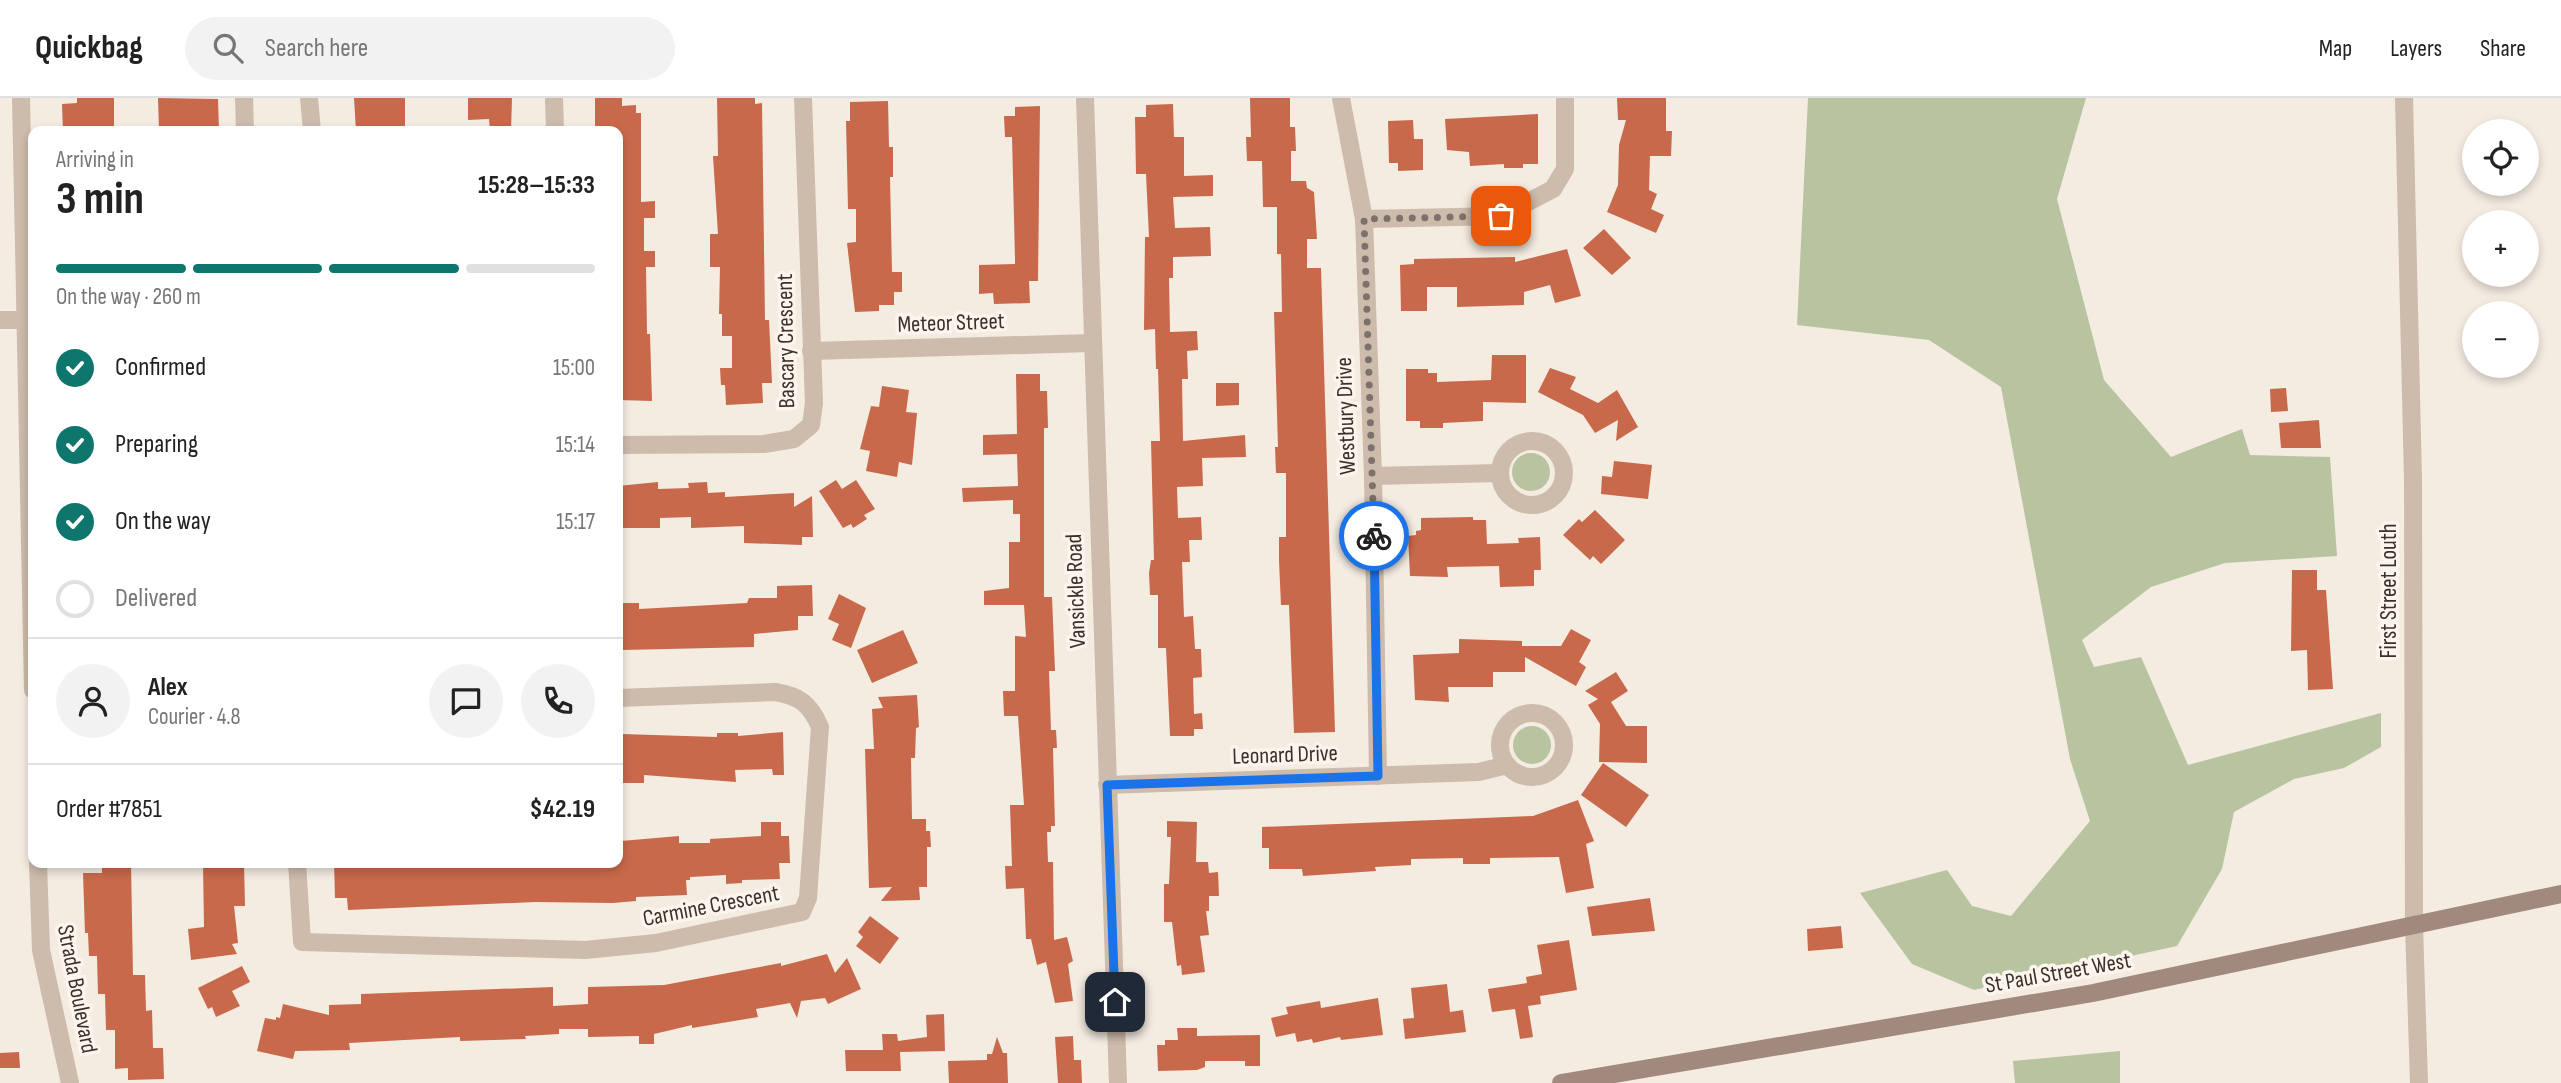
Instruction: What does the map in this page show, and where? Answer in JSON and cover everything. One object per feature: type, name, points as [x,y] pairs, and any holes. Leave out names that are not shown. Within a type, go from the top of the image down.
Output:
[{"type":"main road","name":"St Paul Street West","points":[[1561,1083],[2093,993],[2561,894]]},
{"type":"street","points":[[21,98],[28,211],[24,320],[28,484]]},
{"type":"street","points":[[244,98],[245,126]]},
{"type":"street","points":[[309,98],[312,126]]},
{"type":"street","points":[[554,98],[555,126]]},
{"type":"street","name":"Bascary Crescent","points":[[623,445],[764,444],[794,439],[811,425],[814,403],[803,98]]},
{"type":"street","name":"Vansickle Road","points":[[1085,98],[1118,1083]]},
{"type":"street","name":"Westbury Drive","points":[[1341,98],[1364,219],[1373,476],[1378,776]]},
{"type":"street","points":[[1364,219],[1501,216],[1553,189],[1565,169],[1565,98]]},
{"type":"street","name":"First Street Louth","points":[[2404,98],[2413,479],[2414,926],[2418,1083]]},
{"type":"street","points":[[0,320],[24,320]]},
{"type":"street","name":"Meteor Street","points":[[811,351],[1092,344]]},
{"type":"street","points":[[1373,476],[1500,473]]},
{"type":"street","name":"Carmine Crescent","points":[[297,868],[302,942],[584,950],[656,943],[802,912],[808,898],[820,727],[812,707],[795,695],[775,692],[623,698]]},
{"type":"street","name":"Leonard Drive","points":[[1107,785],[1479,772],[1507,765]]},
{"type":"street","name":"Strada Boulevard","points":[[38,868],[41,950],[70,1083]]},
{"type":"green space","points":[[1808,98],[2086,98],[2057,199],[2104,380],[2171,457],[2242,429],[2250,455],[2330,457],[2337,556],[2225,563],[2151,587],[2082,640],[2094,667],[2141,657],[2188,765],[2381,713],[2381,747],[2344,768],[2294,779],[2234,812],[2222,869],[2177,946],[1974,990],[1912,964],[1860,893],[1947,870],[1972,906],[2011,916],[2090,821],[2070,759],[2001,387],[1929,340],[1797,325]]},
{"type":"green space","points":[[1531,453],[1545,458],[1550,472],[1545,486],[1531,491],[1517,486],[1512,472],[1517,458]]},
{"type":"green space","points":[[1532,726],[1546,731],[1551,745],[1546,759],[1532,764],[1518,759],[1513,745],[1518,731]]},
{"type":"green space","points":[[2120,1051],[2120,1083],[2015,1083],[2013,1061]]},
{"type":"building","points":[[77,98],[114,98],[114,126],[63,126],[62,104],[77,103]]},
{"type":"building","points":[[158,98],[218,99],[219,126],[159,126]]},
{"type":"building","points":[[354,98],[405,98],[405,126],[356,126]]},
{"type":"building","points":[[468,98],[512,98],[511,126],[490,126],[489,119],[468,120]]},
{"type":"building","points":[[595,98],[622,98],[622,106],[636,105],[636,113],[641,113],[641,202],[655,201],[655,218],[644,218],[644,251],[655,251],[655,267],[646,267],[652,401],[623,400],[623,126],[595,126]]},
{"type":"building","points":[[717,98],[755,98],[755,104],[762,103],[765,320],[769,320],[772,383],[762,383],[763,403],[726,405],[725,385],[721,385],[720,368],[732,368],[732,336],[722,336],[722,314],[719,314],[720,267],[710,267],[710,234],[718,234],[713,156],[718,156]]},
{"type":"building","points":[[1250,98],[1290,98],[1290,127],[1295,127],[1296,151],[1291,151],[1291,181],[1306,181],[1307,188],[1314,192],[1317,239],[1307,239],[1307,268],[1321,268],[1335,732],[1294,733],[1289,605],[1281,605],[1279,561],[1279,537],[1286,537],[1286,473],[1276,473],[1275,447],[1278,447],[1274,312],[1282,312],[1281,254],[1277,254],[1277,207],[1263,207],[1262,161],[1247,161],[1246,137],[1251,137]]},
{"type":"building","points":[[1617,98],[1666,98],[1666,131],[1672,131],[1671,156],[1650,156],[1649,190],[1657,194],[1651,209],[1664,215],[1656,233],[1607,212],[1618,185],[1619,145],[1626,120],[1618,120]]},
{"type":"building","points":[[888,101],[889,147],[893,147],[893,177],[890,177],[892,272],[902,272],[902,292],[894,292],[894,305],[879,305],[879,311],[855,312],[847,243],[856,242],[856,209],[848,209],[846,121],[850,121],[850,102]]},
{"type":"building","points":[[1173,104],[1174,137],[1184,137],[1184,176],[1213,175],[1213,196],[1173,197],[1175,228],[1210,227],[1211,256],[1173,257],[1173,278],[1169,278],[1170,332],[1197,331],[1198,350],[1187,351],[1188,379],[1182,379],[1183,441],[1245,435],[1246,457],[1202,458],[1203,486],[1177,487],[1178,518],[1201,517],[1202,540],[1189,540],[1190,562],[1182,562],[1184,617],[1193,616],[1195,649],[1201,649],[1202,677],[1193,678],[1194,714],[1202,713],[1203,729],[1194,729],[1194,736],[1170,736],[1166,648],[1158,648],[1158,595],[1150,595],[1149,573],[1151,560],[1154,560],[1151,441],[1160,441],[1158,369],[1155,329],[1144,330],[1145,237],[1149,237],[1146,174],[1136,174],[1135,117],[1146,117],[1146,105]]},
{"type":"building","points":[[1040,106],[1038,281],[1029,281],[1030,303],[994,304],[993,293],[979,294],[979,265],[1015,264],[1012,137],[1005,137],[1004,116],[1015,116],[1015,107]]},
{"type":"building","points":[[1538,114],[1538,164],[1523,164],[1523,168],[1504,168],[1504,164],[1470,166],[1469,152],[1447,150],[1445,119]]},
{"type":"building","points":[[1413,120],[1414,139],[1423,139],[1423,170],[1398,171],[1398,163],[1389,163],[1388,121]]},
{"type":"building","points":[[1604,229],[1631,258],[1612,275],[1583,248]]},
{"type":"building","points":[[1567,249],[1581,296],[1555,303],[1550,285],[1524,292],[1524,305],[1457,307],[1457,287],[1427,287],[1427,311],[1401,311],[1400,265],[1414,264],[1414,259],[1515,257],[1515,262]]},
{"type":"building","points":[[1492,355],[1526,355],[1526,403],[1483,402],[1483,421],[1443,423],[1443,428],[1420,428],[1420,421],[1406,421],[1406,369],[1428,369],[1428,373],[1437,373],[1437,382],[1491,380]]},
{"type":"building","points":[[1550,368],[1576,377],[1570,389],[1598,403],[1617,390],[1638,427],[1616,441],[1618,420],[1595,433],[1583,415],[1538,392]]},
{"type":"building","points":[[1016,374],[1040,374],[1040,391],[1047,391],[1048,428],[1044,428],[1044,597],[1052,597],[1055,671],[1049,671],[1051,730],[1056,730],[1057,748],[1053,748],[1055,826],[1051,826],[1051,832],[1047,832],[1048,862],[1053,862],[1054,940],[1067,937],[1073,961],[1068,964],[1073,1001],[1055,1003],[1046,962],[1037,965],[1031,939],[1026,939],[1024,888],[1006,889],[1005,866],[1012,866],[1010,805],[1024,805],[1018,716],[1004,716],[1003,691],[1015,691],[1015,636],[1026,637],[1024,605],[984,605],[984,591],[1009,588],[1009,542],[1020,542],[1020,514],[1013,514],[1013,500],[963,502],[962,488],[1018,486],[1017,454],[983,455],[983,435],[1017,434]]},
{"type":"building","points":[[1216,383],[1239,383],[1239,405],[1216,406]]},
{"type":"building","points":[[882,386],[909,390],[906,412],[917,413],[912,465],[899,462],[897,477],[866,471],[870,451],[860,449],[871,406],[879,407]]},
{"type":"building","points":[[2286,388],[2288,411],[2271,412],[2270,389]]},
{"type":"building","points":[[2319,420],[2321,448],[2281,448],[2279,423]]},
{"type":"building","points":[[1614,461],[1652,465],[1648,499],[1601,494],[1602,476],[1612,477]]},
{"type":"building","points":[[836,480],[842,489],[856,480],[875,509],[864,515],[867,519],[853,528],[851,524],[843,528],[819,491]]},
{"type":"building","points":[[658,482],[658,489],[689,488],[688,483],[707,482],[708,493],[725,492],[725,497],[794,493],[794,507],[812,496],[813,537],[802,537],[802,545],[744,543],[744,526],[691,528],[691,517],[660,518],[660,528],[623,528],[623,486]]},
{"type":"building","points":[[1595,510],[1625,540],[1601,564],[1593,556],[1590,560],[1563,535],[1579,519],[1582,522]]},
{"type":"building","points":[[1473,517],[1473,520],[1486,520],[1487,544],[1519,543],[1518,538],[1540,537],[1541,570],[1534,570],[1534,586],[1500,587],[1499,566],[1447,567],[1448,577],[1410,576],[1408,536],[1416,535],[1416,531],[1421,530],[1421,518]]},
{"type":"building","points":[[2292,570],[2317,570],[2317,590],[2326,590],[2333,689],[2308,690],[2307,650],[2291,651]]},
{"type":"building","points":[[812,585],[813,616],[798,616],[798,630],[754,634],[754,647],[623,650],[623,603],[639,603],[639,609],[747,603],[749,598],[777,598],[777,586]]},
{"type":"building","points":[[839,594],[866,608],[851,648],[832,640],[839,624],[828,619]]},
{"type":"building","points":[[1571,629],[1591,640],[1579,662],[1586,667],[1576,686],[1525,657],[1525,672],[1493,672],[1493,687],[1448,687],[1449,702],[1415,700],[1413,655],[1459,653],[1459,639],[1522,641],[1522,646],[1561,646]]},
{"type":"building","points":[[903,630],[918,663],[872,683],[857,650]]},
{"type":"building","points":[[1616,672],[1628,691],[1611,702],[1626,726],[1647,726],[1647,763],[1599,762],[1600,724],[1588,705],[1598,699],[1585,691]]},
{"type":"building","points":[[917,695],[919,727],[916,728],[915,758],[911,758],[912,819],[926,819],[926,831],[930,831],[931,847],[927,847],[927,887],[919,887],[920,900],[881,901],[892,887],[869,888],[865,749],[874,749],[872,709],[883,708],[878,697]]},
{"type":"building","points":[[783,732],[784,775],[773,775],[772,769],[735,770],[736,782],[644,775],[644,783],[623,783],[623,734],[717,737],[717,733],[738,733],[738,736]]},
{"type":"building","points":[[1603,763],[1649,795],[1626,827],[1581,795]]},
{"type":"building","points":[[1578,800],[1594,841],[1586,844],[1594,888],[1566,893],[1559,857],[1490,858],[1490,864],[1463,864],[1463,858],[1411,859],[1411,865],[1375,867],[1376,871],[1303,876],[1302,869],[1269,869],[1269,848],[1262,848],[1262,827],[1533,816]]},
{"type":"building","points":[[1167,821],[1197,822],[1196,862],[1208,862],[1209,873],[1218,872],[1219,896],[1209,896],[1209,911],[1206,911],[1209,935],[1200,936],[1205,972],[1182,975],[1181,965],[1177,966],[1172,922],[1164,922],[1164,884],[1169,884],[1171,837],[1167,837]]},
{"type":"building","points":[[761,822],[781,822],[781,836],[789,836],[790,863],[779,863],[780,879],[742,880],[742,883],[726,884],[726,875],[690,877],[690,880],[686,880],[687,895],[636,897],[636,901],[613,903],[535,902],[348,910],[347,898],[335,898],[334,868],[623,868],[623,841],[679,836],[679,843],[710,843],[710,839],[761,836]]},
{"type":"building","points":[[102,868],[131,868],[133,975],[145,975],[146,1011],[152,1010],[153,1048],[163,1048],[164,1079],[128,1080],[128,1068],[115,1069],[115,1030],[106,1030],[105,994],[98,994],[97,956],[89,956],[88,933],[85,933],[83,873],[102,873]]},
{"type":"building","points":[[203,868],[244,868],[245,906],[234,906],[238,943],[232,944],[237,954],[191,960],[188,929],[204,927]]},
{"type":"building","points":[[1650,898],[1655,931],[1592,936],[1587,907]]},
{"type":"building","points":[[870,916],[899,938],[880,964],[856,946],[863,937],[858,932]]},
{"type":"building","points":[[1841,926],[1843,948],[1808,951],[1807,929]]},
{"type":"building","points":[[1569,940],[1577,990],[1540,996],[1541,1004],[1528,1006],[1533,1037],[1520,1039],[1515,1009],[1492,1012],[1488,989],[1527,983],[1526,977],[1542,974],[1537,945]]},
{"type":"building","points":[[827,954],[835,973],[847,958],[861,989],[828,1004],[825,998],[801,1001],[797,1018],[790,1003],[756,1009],[758,1017],[692,1028],[692,1025],[654,1034],[654,1044],[639,1044],[639,1036],[588,1037],[588,1029],[559,1029],[559,1034],[525,1036],[526,1039],[460,1041],[460,1037],[349,1043],[350,1050],[295,1051],[293,1059],[257,1051],[265,1018],[280,1018],[283,1004],[329,1015],[329,1005],[361,1004],[361,994],[553,987],[553,1006],[588,1004],[588,987],[664,985],[781,963],[781,966]]},
{"type":"building","points":[[242,966],[250,982],[232,991],[240,1006],[216,1017],[212,1007],[208,1009],[198,988]]},
{"type":"building","points":[[1447,984],[1450,1012],[1463,1010],[1466,1032],[1405,1039],[1403,1019],[1414,1018],[1411,988]]},
{"type":"building","points":[[1378,998],[1383,1035],[1341,1040],[1340,1037],[1313,1043],[1312,1039],[1297,1042],[1295,1033],[1276,1037],[1271,1018],[1288,1014],[1286,1007],[1320,1001],[1321,1008]]},
{"type":"building","points":[[944,1014],[945,1051],[900,1052],[901,1071],[846,1071],[845,1050],[883,1050],[882,1034],[897,1034],[898,1041],[927,1037],[926,1015]]},
{"type":"building","points":[[1177,1028],[1197,1028],[1197,1036],[1260,1035],[1260,1066],[1245,1066],[1245,1061],[1205,1061],[1205,1067],[1197,1070],[1158,1071],[1157,1045],[1165,1045],[1165,1040],[1178,1040]]},
{"type":"building","points":[[1073,1036],[1074,1060],[1081,1060],[1082,1083],[1058,1083],[1055,1037]]},
{"type":"building","points":[[997,1037],[1003,1053],[1007,1053],[1008,1083],[949,1083],[948,1061],[987,1060],[987,1054],[992,1054]]},
{"type":"building","points":[[19,1052],[20,1068],[0,1068],[0,1053]]},
{"type":"way so far","points":[[1374,536],[1364,219],[1501,216]]},
{"type":"route","points":[[1115,1002],[1107,785],[1378,776],[1374,536]]}]
